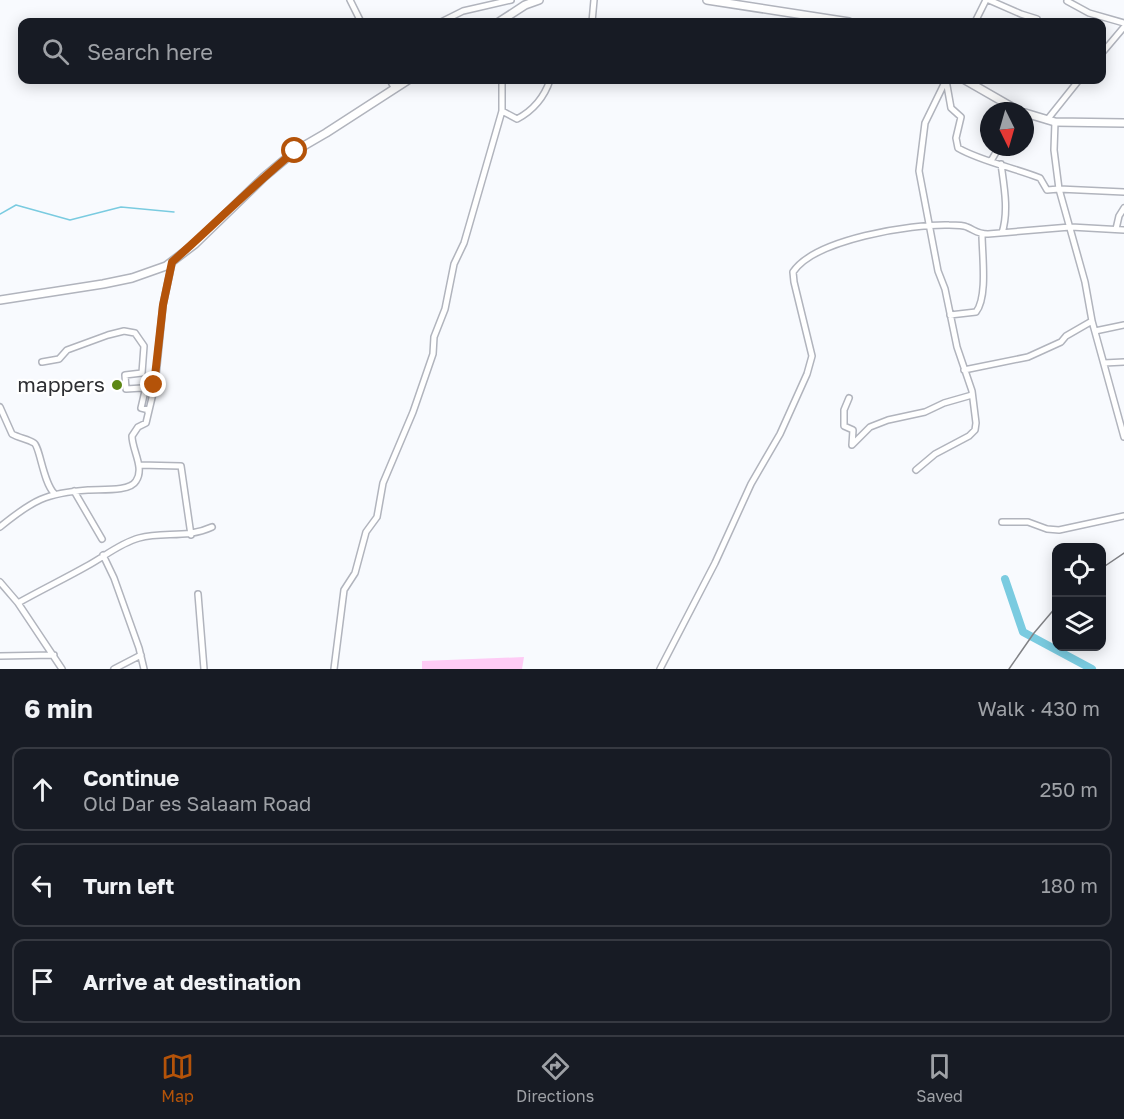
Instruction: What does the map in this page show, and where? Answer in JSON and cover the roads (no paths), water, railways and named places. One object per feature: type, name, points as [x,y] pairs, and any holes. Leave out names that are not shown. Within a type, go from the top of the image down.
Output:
[{"type":"street","points":[[350,0],[360,18]]},
{"type":"street","points":[[449,18],[463,11],[513,0],[525,5]]},
{"type":"street","points":[[505,18],[525,5],[539,0]]},
{"type":"street","points":[[592,18],[594,0]]},
{"type":"street","points":[[707,0],[815,18]]},
{"type":"street","points":[[977,18],[985,1],[1032,18]]},
{"type":"street","points":[[1067,1],[1104,18]]},
{"type":"street","points":[[1106,19],[1124,25],[1106,47]]},
{"type":"street","points":[[392,84],[395,89]]},
{"type":"street","points":[[0,300],[132,278],[159,270],[195,244],[264,177],[295,151],[402,84]]},
{"type":"street","points":[[334,669],[344,590],[354,573],[366,532],[377,517],[383,483],[422,389],[433,354],[434,338],[445,309],[454,264],[464,243],[502,111],[502,84]]},
{"type":"street","points":[[502,111],[517,119],[528,113],[541,99],[548,84]]},
{"type":"street","points":[[916,470],[935,454],[961,442],[975,430],[976,423],[972,395],[951,326],[945,289],[938,271],[919,171],[925,123],[944,84]]},
{"type":"street","points":[[947,84],[951,108],[962,117],[956,138],[958,148],[1011,167],[1023,174],[1040,178],[1047,190],[1124,193]]},
{"type":"street","points":[[972,84],[1003,102]]},
{"type":"street","points":[[1047,120],[1075,84]]},
{"type":"street","points":[[1034,116],[1056,122],[1124,123]]},
{"type":"street","points":[[1056,122],[1054,150],[1059,189],[1071,227],[1092,321],[1124,436]]},
{"type":"street","points":[[991,161],[994,156]]},
{"type":"street","points":[[1001,164],[1005,196],[1002,233]]},
{"type":"street","points":[[1116,229],[1119,216],[1124,208]]},
{"type":"street","points":[[660,669],[715,562],[751,484],[780,434],[807,374],[812,356],[797,299],[793,272],[798,265],[831,246],[896,228],[966,226],[973,232],[982,234],[1071,227],[1124,230]]},
{"type":"street","points":[[950,315],[976,312],[979,308],[983,283],[982,234]]},
{"type":"street","points":[[0,526],[37,500],[54,493],[122,489],[133,485],[137,480],[139,465],[132,436],[146,423],[149,410],[163,305],[172,262]]},
{"type":"street","points":[[964,370],[1028,357],[1061,342],[1066,336],[1092,321]]},
{"type":"street","points":[[1095,331],[1124,326]]},
{"type":"street","points":[[42,362],[59,359],[67,350],[108,335],[124,331],[135,333],[144,346],[142,373],[125,375],[124,386],[126,389],[142,388],[144,391],[141,408],[149,410]]},
{"type":"street","points":[[1104,363],[1124,362]]},
{"type":"street","points":[[849,398],[844,410],[844,426],[853,430],[852,445],[870,427],[888,420],[925,412],[944,403],[972,395]]},
{"type":"street","points":[[0,408],[12,434],[34,443],[39,448],[46,480],[54,493]]},
{"type":"street","points":[[139,465],[181,466],[191,534]]},
{"type":"street","points":[[74,491],[102,539]]},
{"type":"street","points":[[1002,522],[1028,522],[1047,529],[1059,530],[1124,516]]},
{"type":"street","points":[[18,603],[103,555],[139,538],[191,534],[212,527]]},
{"type":"street","points":[[103,555],[114,578],[144,669]]},
{"type":"street","points":[[0,582],[18,603],[62,669]]},
{"type":"street","points":[[196,669],[204,668],[198,594]]},
{"type":"street","points":[[0,656],[54,656]]},
{"type":"street","points":[[54,656],[55,669]]},
{"type":"street","points":[[114,669],[141,656]]},
{"type":"waterway","points":[[0,214],[16,205],[70,220],[121,207],[174,212]]},
{"type":"waterway","points":[[1005,579],[1023,632],[1092,669]]},
{"type":"railway","points":[[1106,565],[1124,553]]},
{"type":"railway","points":[[1009,669],[1052,612]]},
{"type":"place","name":"mappers","points":[[117,385]]}]
